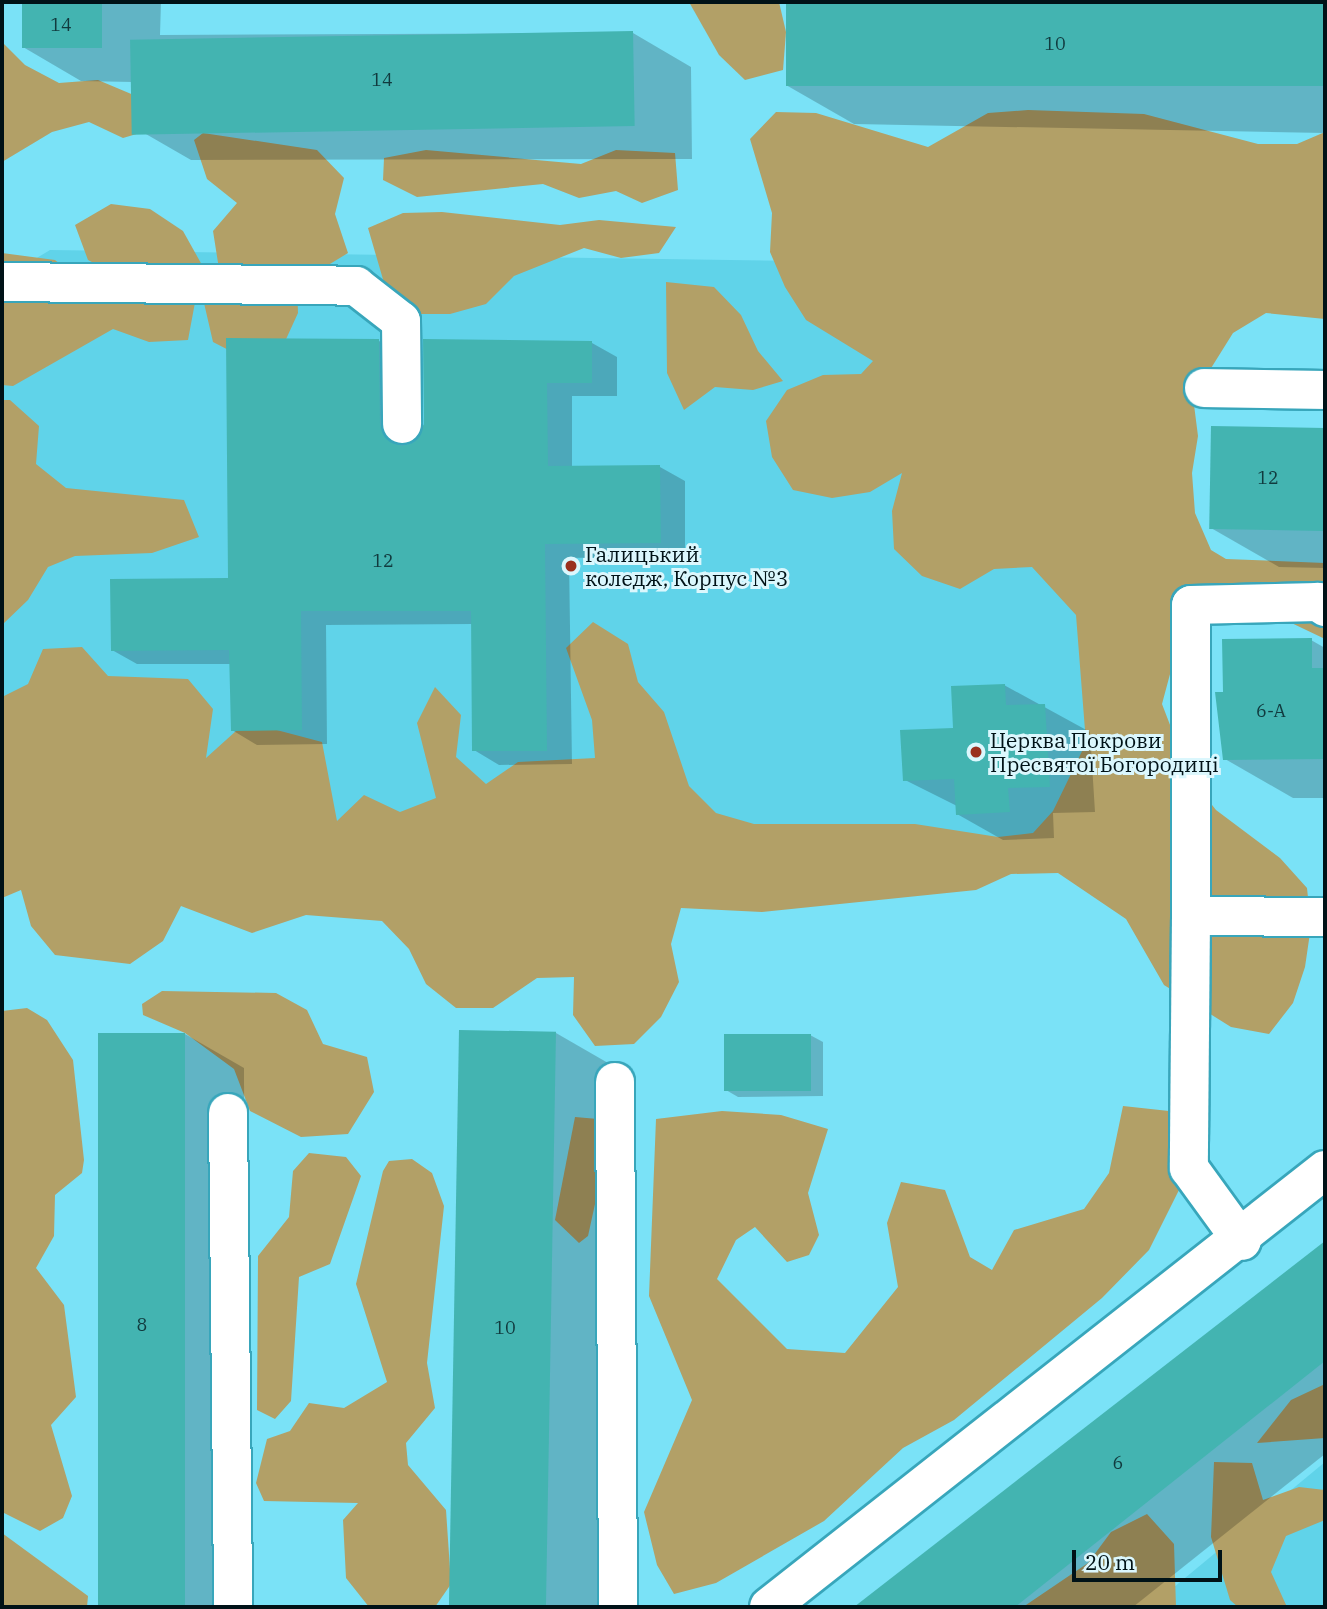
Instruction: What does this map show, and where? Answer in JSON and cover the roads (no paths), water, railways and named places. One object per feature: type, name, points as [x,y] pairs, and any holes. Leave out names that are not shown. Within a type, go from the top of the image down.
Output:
[{"type":"lane","points":[[2,282],[356,286],[401,321],[402,424]]},
{"type":"lane","points":[[1204,388],[1325,390]]},
{"type":"lane","points":[[1242,1241],[1189,1168],[1191,605],[1318,602],[1325,607]]},
{"type":"lane","points":[[1191,916],[1325,917]]},
{"type":"lane","points":[[615,1082],[618,1607]]},
{"type":"lane","points":[[228,1113],[233,1607]]},
{"type":"lane","points":[[769,1607],[1242,1241],[1325,1170]]},
{"type":"place","name":"Галицький коледж, Корпус №3","points":[[571,566]]},
{"type":"place","name":"Церква Покрови Пресвятої Богородиці","points":[[976,752]]}]
